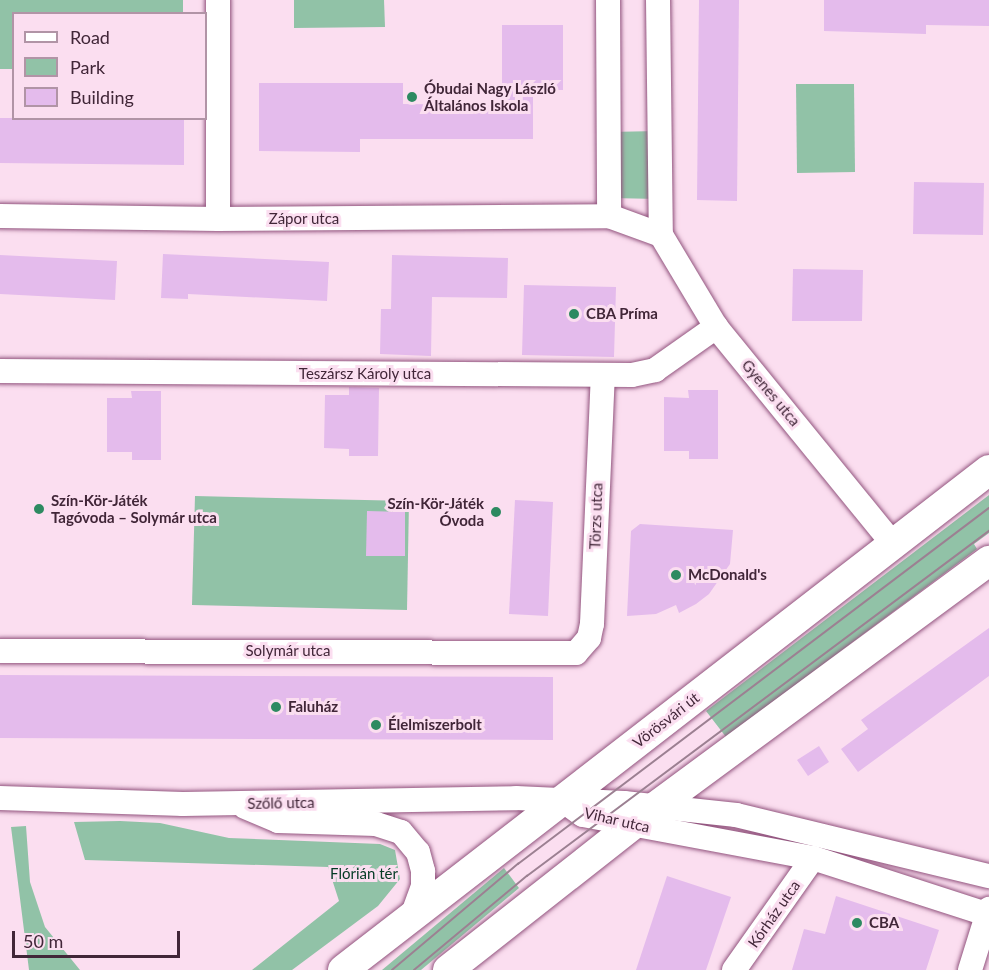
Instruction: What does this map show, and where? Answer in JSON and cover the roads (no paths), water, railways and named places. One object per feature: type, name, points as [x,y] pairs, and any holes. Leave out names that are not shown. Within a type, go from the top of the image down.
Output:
[{"type":"main road","name":"Vörösvári út","points":[[342,970],[989,470]]},
{"type":"main road","points":[[448,970],[644,815],[989,561]]},
{"type":"street","points":[[218,0],[218,219]]},
{"type":"street","points":[[608,0],[609,216],[662,235]]},
{"type":"street","name":"Gyenes utca","points":[[658,0],[662,235],[716,327],[892,543]]},
{"type":"street","name":"Zápor utca","points":[[0,216],[218,219],[609,216]]},
{"type":"street","name":"Teszársz Károly utca","points":[[0,371],[603,375],[655,370],[716,327]]},
{"type":"street","name":"Törzs utca","points":[[576,653],[589,638],[592,624],[603,375]]},
{"type":"street","name":"Solymár utca","points":[[0,651],[576,653]]},
{"type":"street","name":"Szőlő utca","points":[[0,798],[237,804],[495,798],[562,801]]},
{"type":"street","name":"Vihar utca","points":[[562,801],[644,815],[813,858],[989,913]]},
{"type":"street","points":[[237,804],[278,821],[376,824],[401,832],[418,852],[423,871],[423,886],[412,915]]},
{"type":"street","name":"Vihar utca","points":[[644,815],[736,815],[989,876]]},
{"type":"street","name":"Kórház utca","points":[[735,970],[813,858]]},
{"type":"street","points":[[970,970],[989,913]]},
{"type":"tram line","points":[[392,970],[518,864],[989,508]]},
{"type":"tram line","points":[[414,970],[527,876],[989,531]]},
{"type":"place","name":"Óbudai Nagy László Általános Iskola","points":[[412,97]]},
{"type":"place","name":"CBA Príma","points":[[574,314]]},
{"type":"place","name":"Szín-Kör-Játék Tagóvoda – Solymár utca","points":[[39,509]]},
{"type":"place","name":"Szín-Kör-Játék Óvoda","points":[[496,512]]},
{"type":"place","name":"McDonald's","points":[[676,575]]},
{"type":"place","name":"Faluház","points":[[276,707]]},
{"type":"place","name":"Élelmiszerbolt","points":[[376,725]]},
{"type":"place","name":"CBA","points":[[857,923]]},
{"type":"park label","name":"Flórián tér","points":[[364,874]]}]
